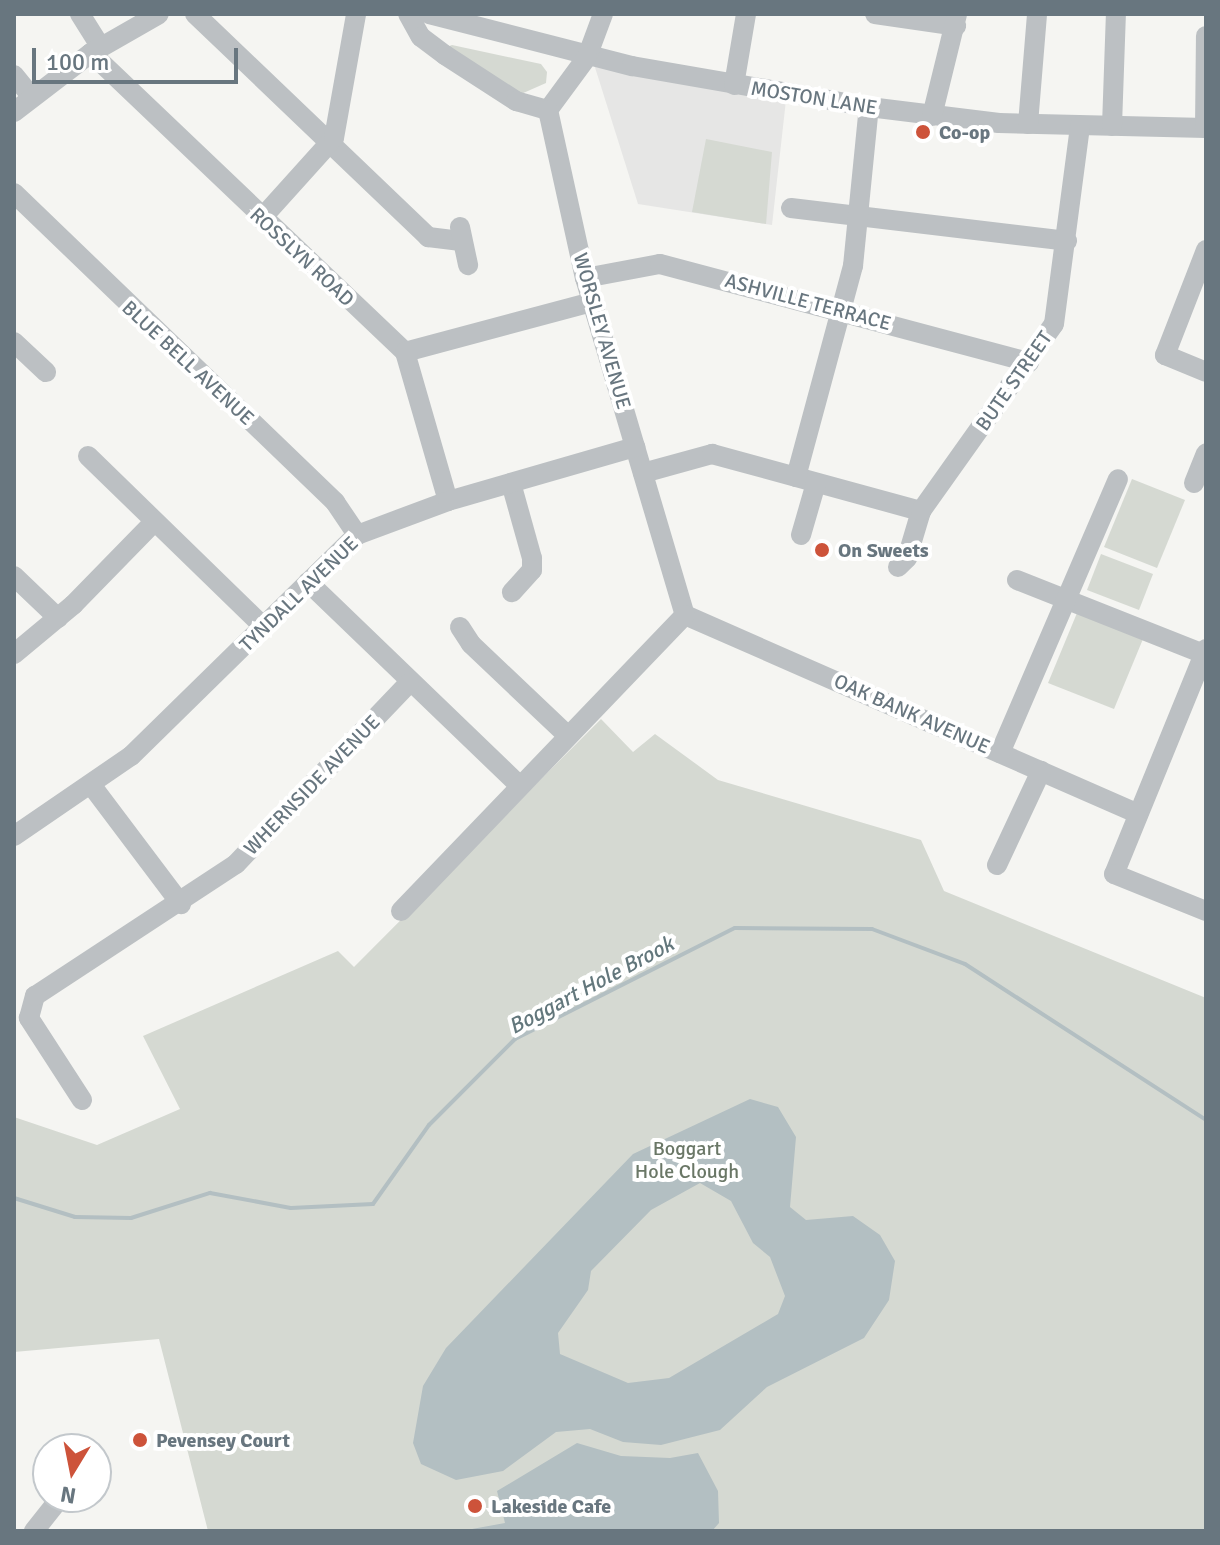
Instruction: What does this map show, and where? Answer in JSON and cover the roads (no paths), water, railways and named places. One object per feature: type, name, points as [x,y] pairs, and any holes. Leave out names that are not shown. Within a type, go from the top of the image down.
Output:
[{"type":"street","name":"ROSSLYN ROAD","points":[[80,14],[96,50],[261,219],[405,352]]},
{"type":"street","points":[[14,112],[31,96],[96,50],[159,14]]},
{"type":"street","points":[[195,14],[428,237],[459,234],[468,265]]},
{"type":"street","points":[[261,219],[329,145],[356,14]]},
{"type":"street","points":[[429,14],[413,23],[516,101],[548,110],[587,57],[603,14]]},
{"type":"street","name":"MOSTON LANE","points":[[429,14],[487,22],[587,57],[869,107],[1028,124],[1205,128]]},
{"type":"street","points":[[734,85],[746,14]]},
{"type":"street","points":[[875,14],[956,20],[932,116]]},
{"type":"street","points":[[1028,124],[1037,14]]},
{"type":"street","points":[[1112,126],[1116,14]]},
{"type":"street","points":[[1205,128],[1206,36]]},
{"type":"street","points":[[14,75],[31,96]]},
{"type":"street","points":[[801,535],[806,480],[842,310],[858,216],[869,107]]},
{"type":"street","name":"WORSLEY AVENUE","points":[[548,110],[585,278],[685,615]]},
{"type":"street","name":"BUTE STREET","points":[[898,567],[907,558],[921,511],[1029,362],[1059,311],[1080,126]]},
{"type":"street","name":"BLUE BELL AVENUE","points":[[14,193],[335,502],[357,535]]},
{"type":"street","points":[[791,208],[1067,241]]},
{"type":"street","points":[[1206,250],[1165,355],[1206,372]]},
{"type":"street","name":"ASHVILLE TERRACE","points":[[585,278],[651,263],[842,310],[1029,362]]},
{"type":"street","points":[[448,501],[405,352],[592,302]]},
{"type":"street","points":[[14,342],[46,372]]},
{"type":"street","name":"TYNDALL AVENUE","points":[[14,836],[92,786],[131,756],[357,535],[448,501],[635,447]]},
{"type":"street","points":[[1194,483],[1206,453]]},
{"type":"street","points":[[643,473],[712,454],[921,511]]},
{"type":"street","points":[[88,456],[264,627]]},
{"type":"street","points":[[1000,753],[1118,479]]},
{"type":"street","points":[[511,483],[532,558],[527,577],[512,592]]},
{"type":"street","points":[[14,654],[58,618],[154,522]]},
{"type":"street","points":[[14,576],[58,618]]},
{"type":"street","points":[[1017,580],[1205,653],[1114,874],[1206,911]]},
{"type":"street","points":[[308,582],[409,683],[519,785]]},
{"type":"street","points":[[401,911],[685,615]]},
{"type":"street","name":"OAK BANK AVENUE","points":[[685,615],[1138,814]]},
{"type":"street","points":[[460,627],[471,644],[567,735]]},
{"type":"street","name":"WHERNSIDE AVENUE","points":[[82,1100],[29,1018],[35,996],[181,904],[236,864],[290,813],[409,683]]},
{"type":"street","points":[[997,865],[1041,771]]},
{"type":"street","points":[[92,786],[181,904]]},
{"type":"street","points":[[34,1531],[48,1513]]},
{"type":"waterway","name":"Boggart Hole Brook","points":[[14,1198],[75,1217],[131,1218],[210,1193],[291,1208],[373,1204],[429,1125],[515,1039],[735,928],[872,929],[965,964],[1206,1120]]},
{"type":"place","name":"Co-op","points":[[923,132]]},
{"type":"place","name":"On Sweets","points":[[822,550]]},
{"type":"place","name":"Pevensey Court","points":[[140,1440]]},
{"type":"place","name":"Lakeside Cafe","points":[[475,1506]]},
{"type":"park label","name":"Boggart Hole Clough","points":[[687,1160]]}]
